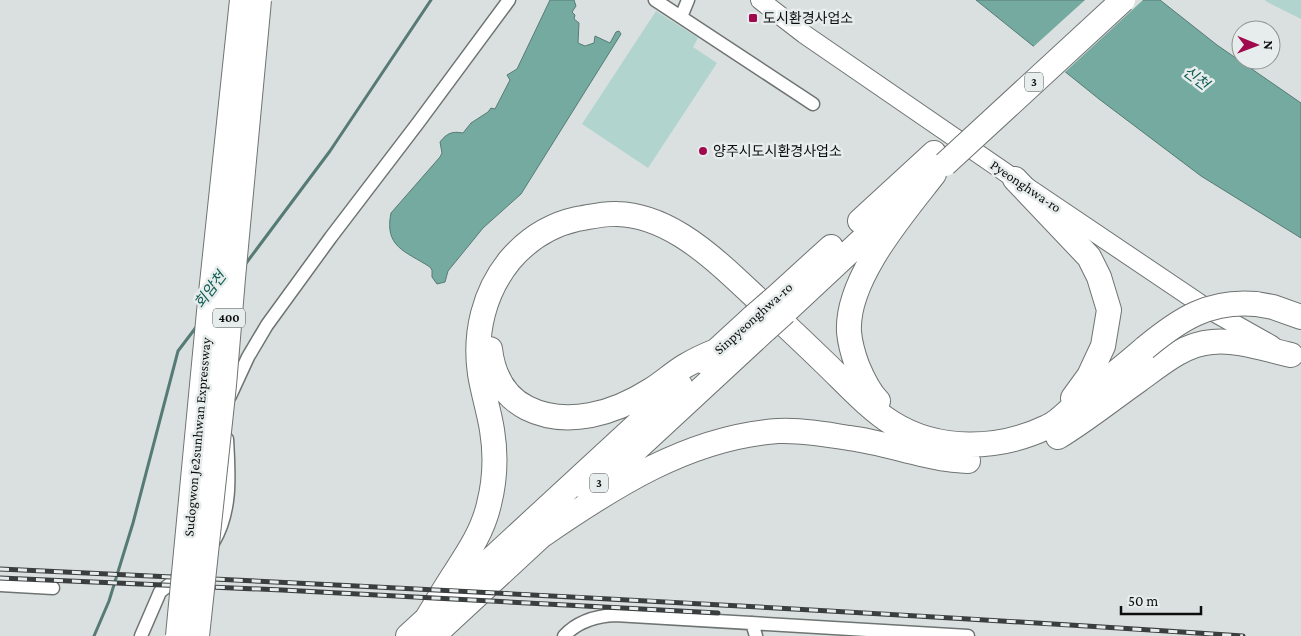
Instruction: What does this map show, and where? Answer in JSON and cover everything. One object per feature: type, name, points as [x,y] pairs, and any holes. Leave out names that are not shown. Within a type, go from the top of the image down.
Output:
[{"type":"highway","name":"Sudogwon Je2sunhwan Expressway","points":[[178,636],[209,312],[242,0]]},
{"type":"highway","name":"Sudogwon Je2sunhwan Expressway","points":[[198,636],[223,394],[232,278],[259,0]]},
{"type":"highway","name":"Sinpyeonghwa-ro","points":[[938,164],[1098,0]]},
{"type":"highway","name":"Sinpyeonghwa-ro","points":[[408,636],[430,628],[541,536],[759,324],[1123,0]]},
{"type":"highway","points":[[927,438],[896,418],[874,397],[860,374],[849,330],[853,303],[861,279],[889,231],[938,164]]},
{"type":"highway","points":[[1015,179],[1089,257],[1099,277],[1109,310],[1103,346],[1089,376],[1049,426]]},
{"type":"highway","points":[[430,628],[482,528],[490,504],[495,454],[478,356],[482,318],[487,299],[503,269],[521,248],[544,231],[568,221],[618,214],[643,218],[672,230],[708,252],[862,398],[890,422],[908,432],[951,444],[975,445],[1006,441],[1049,426],[1177,323],[1198,312],[1244,303],[1274,307],[1301,317]]},
{"type":"highway","points":[[716,350],[687,364],[650,391],[624,404],[599,414],[578,418],[556,416],[536,412],[520,404],[506,391],[496,377],[492,363],[489,344],[490,326],[496,305],[507,284],[536,249],[551,239],[589,226],[614,224],[639,229],[668,240],[704,262],[876,422],[897,435],[943,458]]},
{"type":"highway","points":[[1170,357],[1198,325],[1208,309]]},
{"type":"highway","name":"Sinpyeonghwa-ro","points":[[430,628],[716,350],[759,324]]},
{"type":"highway","points":[[541,536],[636,475],[663,462],[693,449],[751,435],[778,431],[807,432],[860,439],[921,456],[964,461],[983,460],[1039,447],[1078,424],[1170,357],[1192,346],[1223,341],[1296,358]]},
{"type":"main road","name":"Pyeonghwa-ro","points":[[760,0],[804,34],[1208,309],[1296,358]]},
{"type":"street","points":[[141,636],[160,592],[188,569],[210,547],[220,530],[228,501],[229,470],[227,434],[223,416],[232,390],[248,357],[267,325],[330,237],[418,123],[508,0]]},
{"type":"street","points":[[655,0],[813,104]]},
{"type":"street","points":[[681,17],[688,0]]},
{"type":"street","points":[[0,585],[53,588]]},
{"type":"street","points":[[564,636],[582,622],[601,616],[615,615],[968,636]]},
{"type":"street","points":[[752,622],[756,636]]},
{"type":"shaded area","points":[[1265,0],[1301,0],[1301,19],[1267,2]]},
{"type":"shaded area","points":[[656,11],[698,38],[693,47],[717,63],[648,168],[582,124]]},
{"type":"water","points":[[550,0],[574,0],[576,6],[572,12],[575,15],[574,19],[579,23],[578,43],[585,46],[594,43],[595,36],[610,43],[616,32],[619,31],[621,34],[521,194],[483,228],[448,271],[445,282],[437,284],[432,277],[430,267],[398,247],[394,241],[391,234],[391,213],[440,157],[442,153],[440,142],[447,135],[456,132],[463,133],[471,123],[491,108],[495,109],[510,80],[507,75],[517,69]]},
{"type":"water","name":"신천","points":[[976,0],[1160,0],[1231,55],[1231,70],[1253,70],[1301,103],[1301,238],[1201,176],[1099,99]]},
{"type":"pier","points":[[1085,0],[1143,0],[1064,73],[1032,48]]},
{"type":"waterway","name":"회암천","points":[[244,266],[330,151],[431,0]]},
{"type":"waterway","name":"회암천","points":[[94,636],[109,601],[133,523],[178,351],[197,326]]},
{"type":"railway","points":[[0,569],[622,600],[1243,636]]},
{"type":"railway","points":[[0,578],[282,590],[718,613]]},
{"type":"place","name":"도시환경사업소","points":[[753,18]]},
{"type":"place","name":"양주시도시환경사업소","points":[[703,151]]}]
